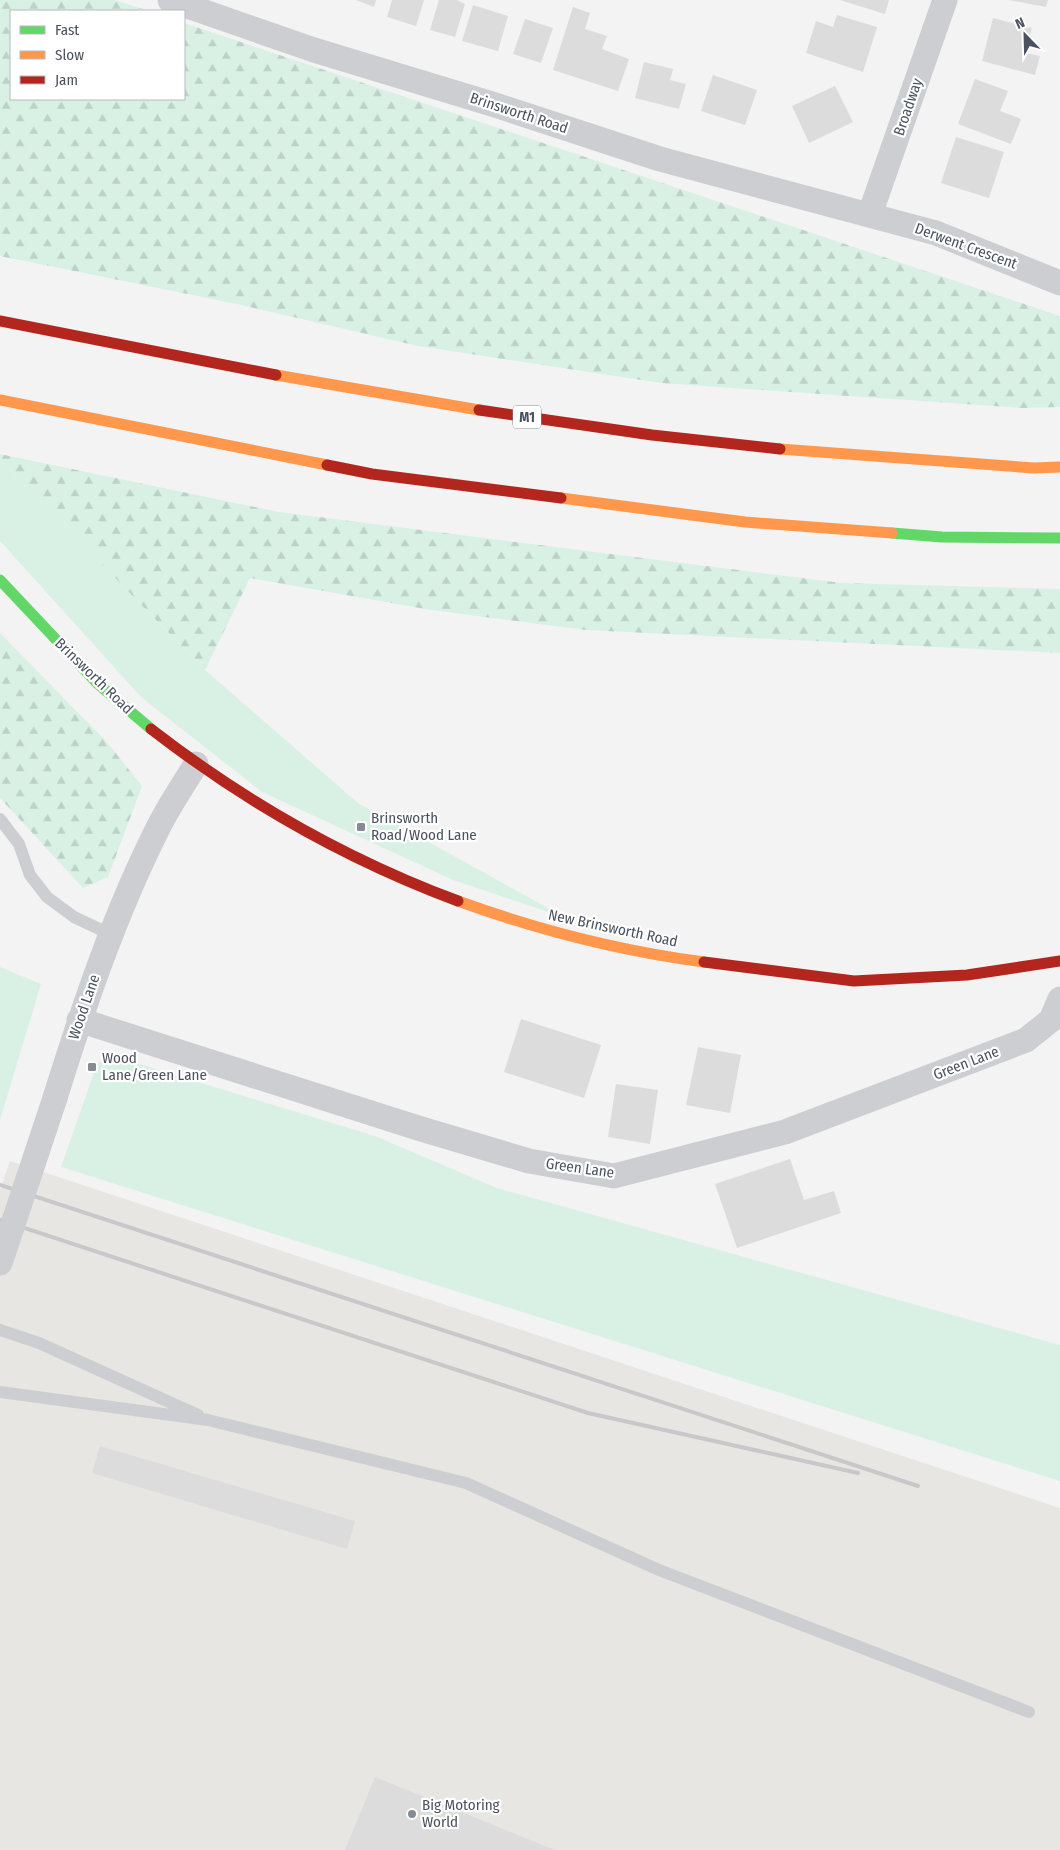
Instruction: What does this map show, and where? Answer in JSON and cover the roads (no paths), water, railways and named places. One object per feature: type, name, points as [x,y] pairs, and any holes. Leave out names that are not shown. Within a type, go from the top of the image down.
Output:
[{"type":"main road","name":"M1","points":[[0,321],[185,358],[474,410],[746,446],[1034,468],[1060,467]]},
{"type":"main road","points":[[0,400],[372,474],[745,522],[942,537],[1060,538]]},
{"type":"main road","name":"Brinsworth Road","points":[[0,580],[98,683],[129,712],[196,764]]},
{"type":"main road","name":"New Brinsworth Road","points":[[196,764],[275,814],[363,861],[434,892],[502,917],[577,938],[660,956],[854,980],[967,975],[1060,961]]},
{"type":"street","name":"Brinsworth Road","points":[[170,0],[314,50],[492,104],[660,159],[782,193],[870,214]]},
{"type":"street","name":"Broadway","points":[[870,214],[945,0]]},
{"type":"street","name":"Derwent Crescent","points":[[870,214],[936,234],[1060,283]]},
{"type":"street","name":"Wood Lane","points":[[0,1263],[79,1020],[110,934],[160,824],[196,764]]},
{"type":"street","name":"Green Lane","points":[[79,1020],[418,1128],[529,1161],[614,1176],[785,1132],[1026,1040],[1050,1020],[1060,999]]},
{"type":"lane","points":[[0,819],[19,844],[30,874],[47,897],[74,916],[110,934]]},
{"type":"lane","points":[[0,1330],[39,1342],[208,1420]]},
{"type":"lane","points":[[0,1392],[208,1420],[466,1483],[659,1570],[1029,1712]]},
{"type":"railway","points":[[0,1185],[918,1486]]},
{"type":"railway","points":[[0,1220],[588,1413],[858,1473]]},
{"type":"place","name":"Brinsworth Road/Wood Lane","points":[[361,827]]},
{"type":"place","name":"Wood Lane/Green Lane","points":[[92,1067]]},
{"type":"place","name":"Big Motoring World","points":[[412,1814]]}]
